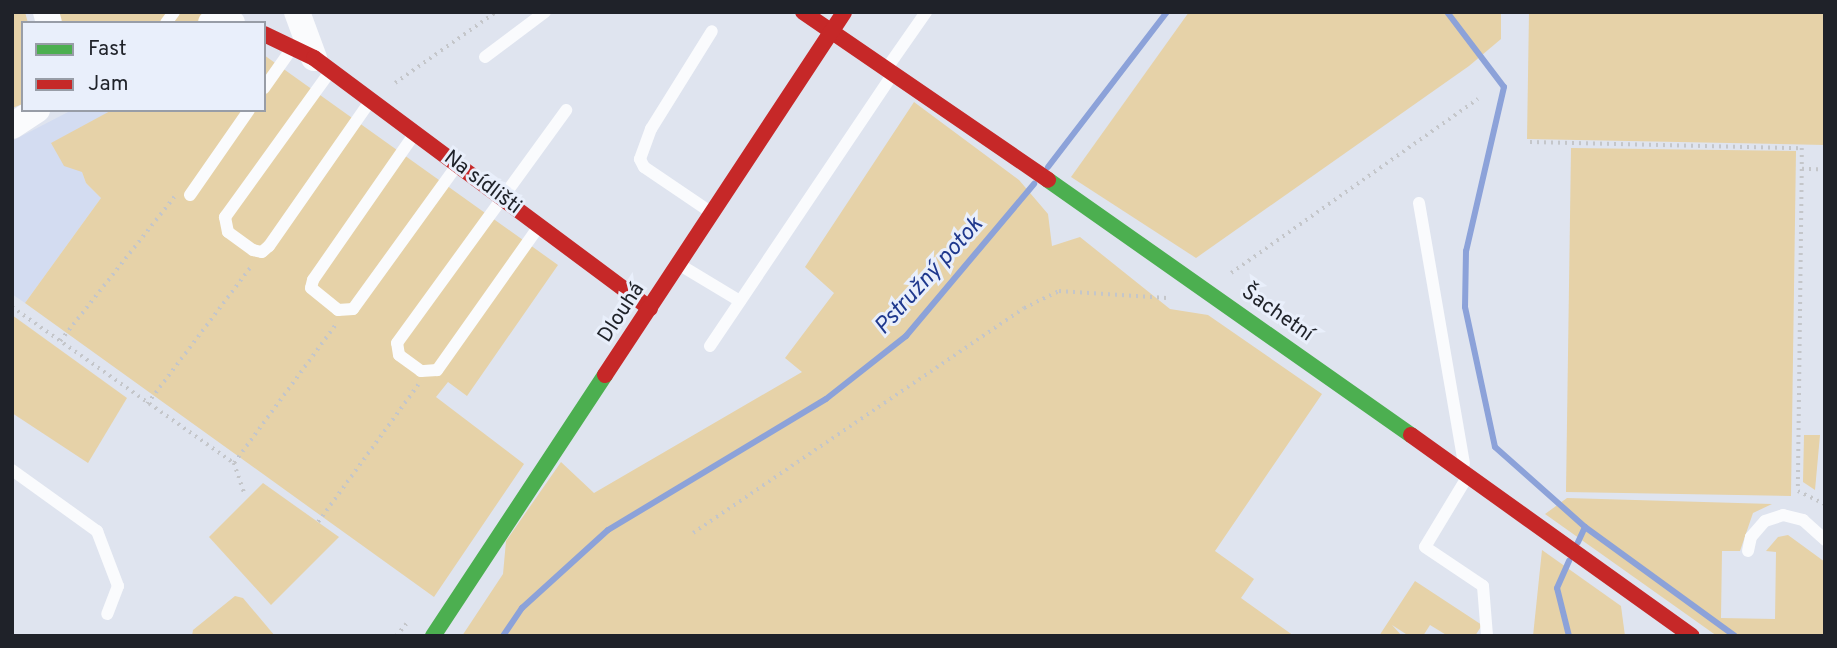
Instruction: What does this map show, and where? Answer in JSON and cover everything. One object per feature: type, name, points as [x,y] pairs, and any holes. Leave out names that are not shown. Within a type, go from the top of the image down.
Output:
[{"type":"street","points":[[297,12],[313,58]]},
{"type":"street","name":"Šachetní","points":[[803,12],[1208,290],[1692,636]]},
{"type":"street","name":"Dlouhá","points":[[433,636],[845,12]]},
{"type":"street","name":"Na sídlišti","points":[[266,35],[313,58],[650,307]]},
{"type":"street","points":[[12,126],[34,112]]},
{"type":"lane","points":[[485,57],[545,12]]},
{"type":"lane","points":[[710,346],[926,12]]},
{"type":"lane","points":[[712,32],[651,129],[640,159],[644,167],[713,213]]},
{"type":"lane","points":[[266,87],[313,58]]},
{"type":"lane","points":[[313,58],[225,217],[228,232],[262,252],[371,101]]},
{"type":"lane","points":[[539,226],[437,369],[428,373],[399,355],[397,343],[500,197],[566,110]]},
{"type":"lane","points":[[190,195],[248,112]]},
{"type":"lane","points":[[415,133],[313,281],[316,293],[345,312],[353,309],[458,165]]},
{"type":"lane","points":[[1419,203],[1467,475],[1425,547],[1483,586],[1487,636]]},
{"type":"lane","points":[[679,264],[740,301]]},
{"type":"lane","points":[[12,470],[97,531],[118,586],[107,614]]},
{"type":"lane","points":[[1748,551],[1751,537],[1765,521],[1783,515],[1803,520],[1825,540]]},
{"type":"path","points":[[371,101],[496,12]]},
{"type":"path","points":[[693,533],[1024,308],[1059,291],[1177,299],[1208,290],[1478,99]]},
{"type":"path","points":[[1530,142],[1801,148],[1798,491],[1825,504]]},
{"type":"path","points":[[1802,169],[1825,170]]},
{"type":"path","points":[[60,341],[181,188],[190,195]]},
{"type":"path","points":[[147,404],[262,252]]},
{"type":"path","points":[[12,307],[234,463],[245,495]]},
{"type":"path","points":[[234,463],[345,312]]},
{"type":"path","points":[[318,522],[428,373]]},
{"type":"shaded area","points":[[12,12],[25,12],[27,21],[21,21],[21,105],[12,108]]},
{"type":"shaded area","points":[[53,12],[215,12],[201,21],[55,21]]},
{"type":"shaded area","points":[[1189,12],[1501,12],[1501,39],[1469,66],[1196,258],[1071,177]]},
{"type":"shaded area","points":[[1529,12],[1825,12],[1825,145],[1527,139]]},
{"type":"shaded area","points":[[266,56],[558,265],[467,396],[448,382],[436,397],[524,464],[434,597],[25,303],[101,198],[86,183],[82,172],[64,166],[51,143],[108,112],[266,112]]},
{"type":"shaded area","points":[[914,102],[1019,180],[1048,214],[1052,246],[1080,237],[1170,309],[1208,315],[1322,394],[1215,551],[1254,579],[1241,598],[1294,636],[462,636],[503,574],[506,541],[561,462],[594,493],[802,372],[785,358],[834,293],[805,267]]},
{"type":"shaded area","points":[[68,112],[112,112],[82,172],[86,183],[101,198],[25,303],[12,294],[12,141]]},
{"type":"shaded area","points":[[1571,148],[1796,151],[1791,496],[1566,492]]},
{"type":"shaded area","points":[[12,315],[127,398],[88,463],[12,413]]},
{"type":"shaded area","points":[[1804,435],[1820,435],[1815,490],[1803,482]]},
{"type":"shaded area","points":[[263,483],[339,537],[271,605],[209,537]]},
{"type":"shaded area","points":[[1567,498],[1772,504],[1753,513],[1740,551],[1722,551],[1721,618],[1775,619],[1776,552],[1766,551],[1778,537],[1788,535],[1825,562],[1825,636],[1717,636],[1545,514]]},
{"type":"shaded area","points":[[1542,550],[1621,606],[1625,636],[1533,636]]},
{"type":"shaded area","points":[[1415,581],[1482,625],[1475,636],[1448,636],[1430,625],[1423,636],[1409,636],[1392,625],[1402,636],[1379,636]]},
{"type":"shaded area","points":[[235,596],[243,598],[275,636],[192,636],[193,630]]},
{"type":"waterway","name":"Pstružný potok","points":[[1048,167],[1167,12]]},
{"type":"waterway","points":[[1447,12],[1504,87],[1466,251],[1465,307],[1495,447],[1585,527],[1578,542]]},
{"type":"waterway","name":"Pstružný potok","points":[[503,636],[522,608],[608,530],[826,399],[906,336],[1034,184]]},
{"type":"waterway","points":[[1585,527],[1735,636]]},
{"type":"waterway","points":[[1569,561],[1557,588],[1569,636]]},
{"type":"traffic: fast","points":[[1048,180],[1411,435]]},
{"type":"traffic: fast","points":[[433,636],[605,375]]},
{"type":"traffic: jam","points":[[803,12],[1048,180]]},
{"type":"traffic: jam","points":[[605,375],[844,13]]},
{"type":"traffic: jam","points":[[266,35],[314,58],[650,308]]},
{"type":"traffic: jam","points":[[1411,435],[1692,636]]}]
